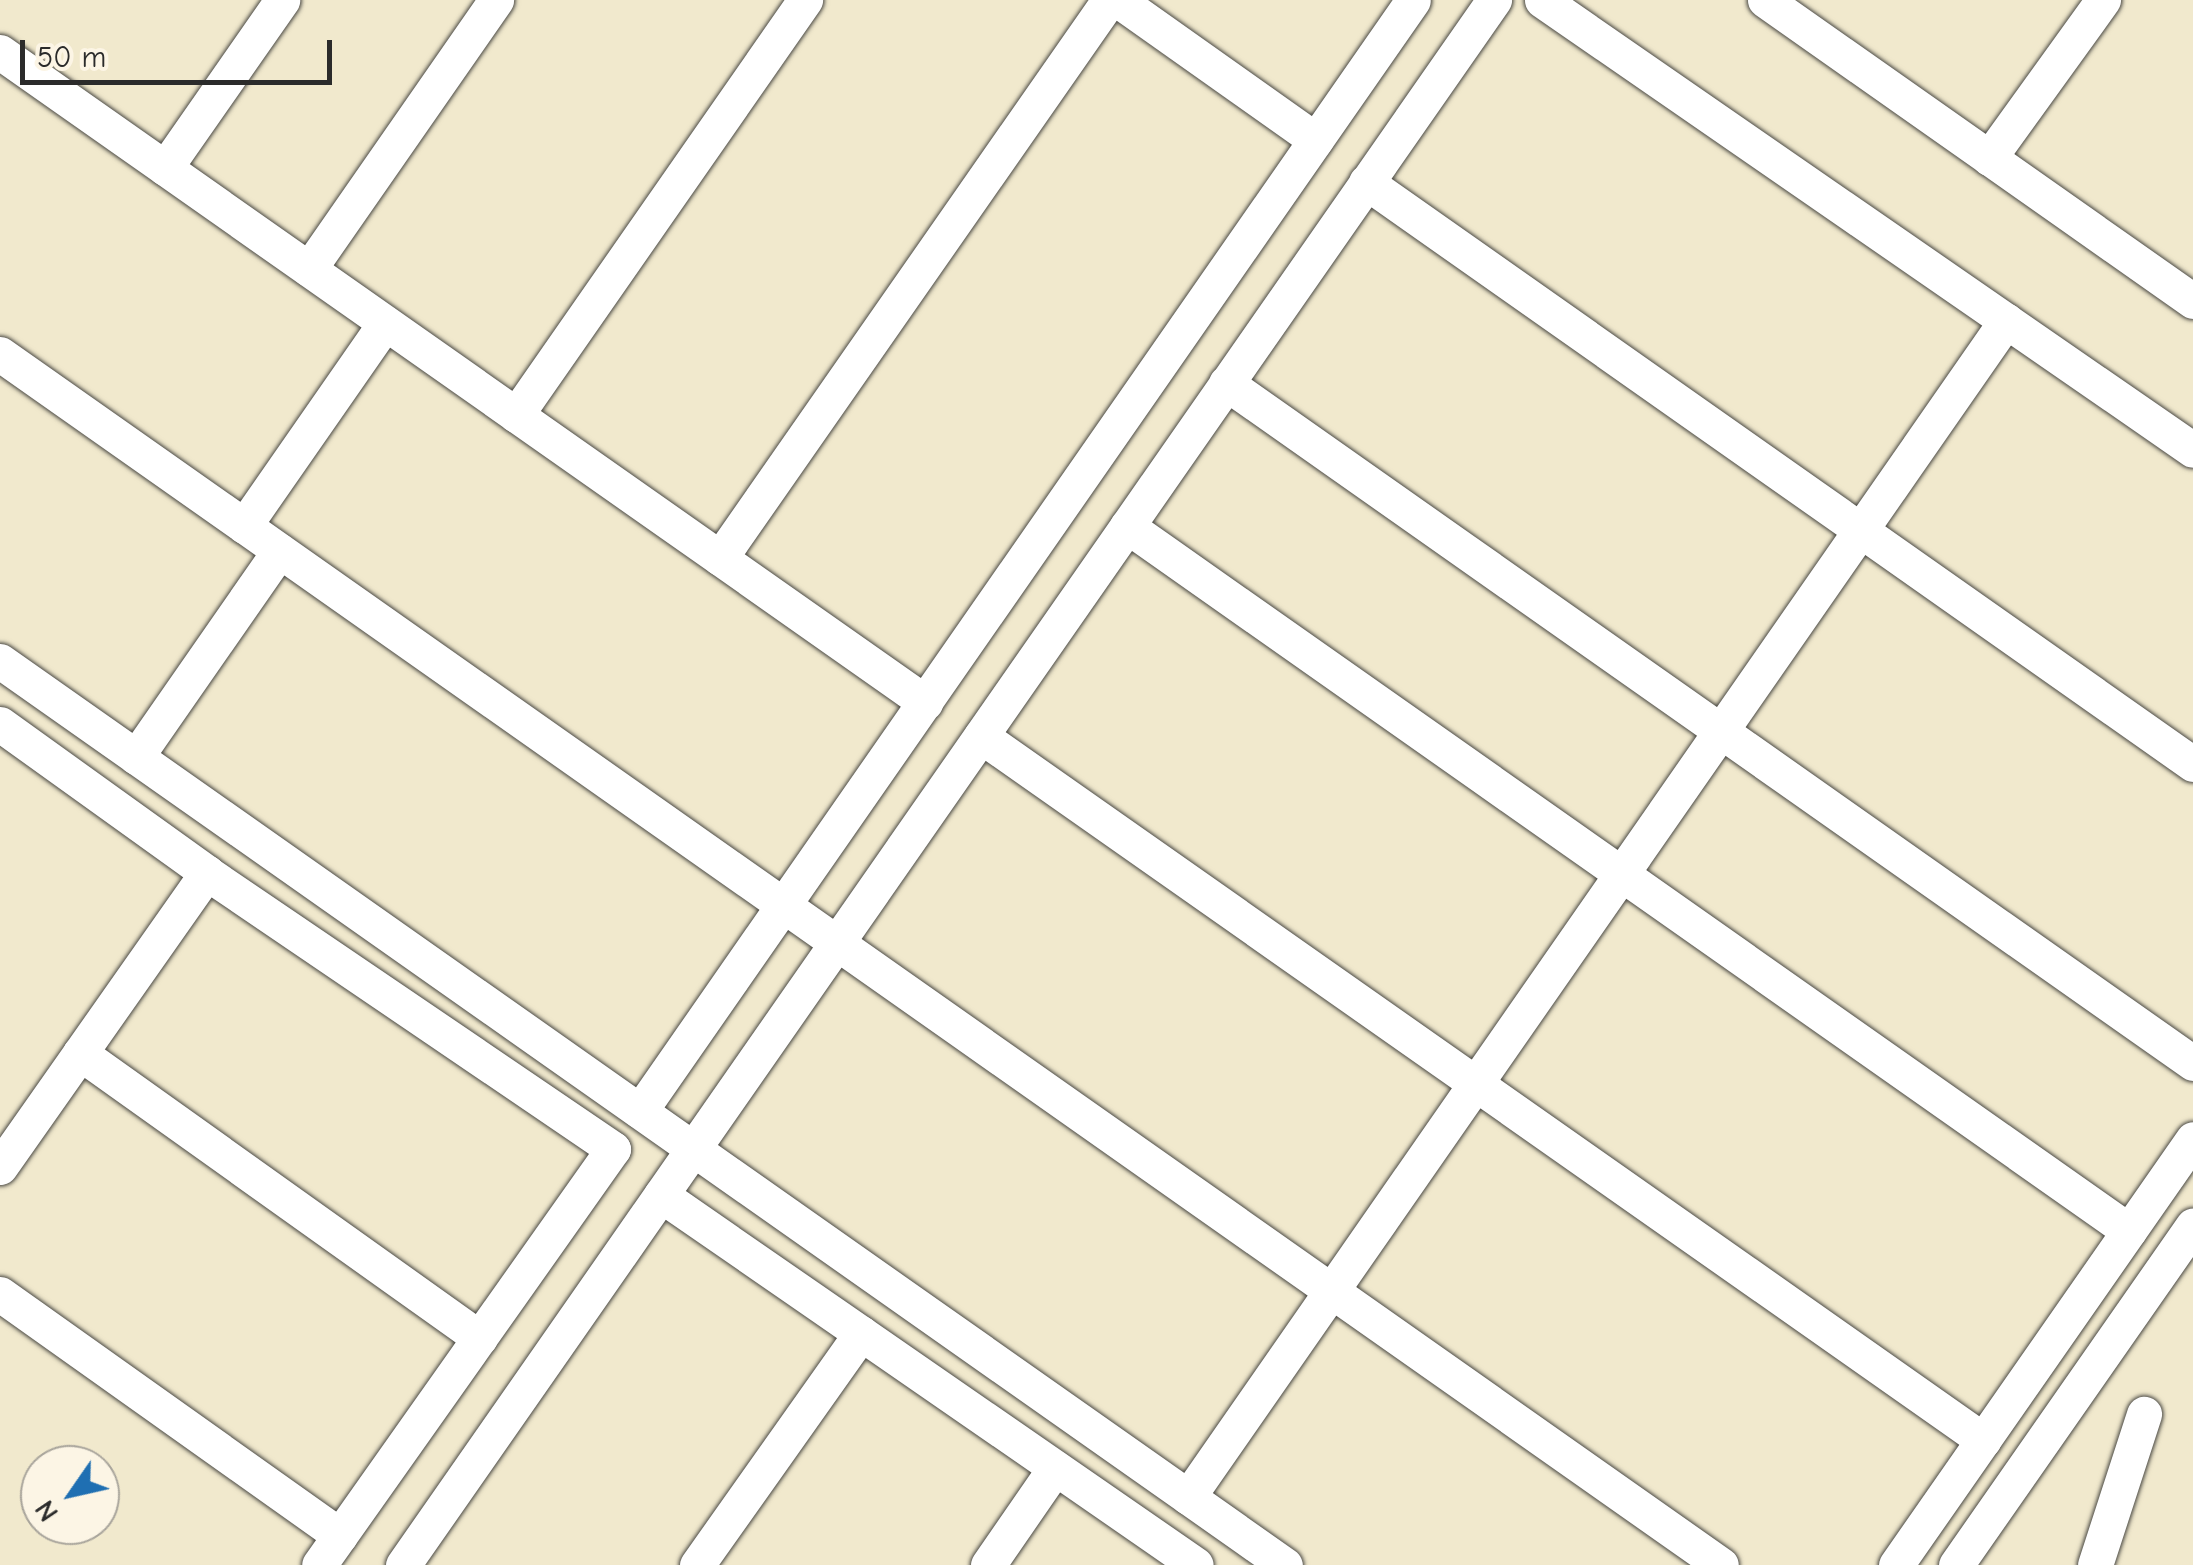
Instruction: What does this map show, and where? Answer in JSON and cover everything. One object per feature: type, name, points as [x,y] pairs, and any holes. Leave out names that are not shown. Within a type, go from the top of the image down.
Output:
[{"type":"street","points":[[164,168],[282,0]]},
{"type":"street","points":[[308,269],[496,0]]},
{"type":"street","points":[[516,415],[805,0]]},
{"type":"street","points":[[720,558],[1109,0]]},
{"type":"street","points":[[1118,0],[1316,140]]},
{"type":"street","points":[[640,1111],[1413,0]]},
{"type":"street","points":[[403,1565],[1494,0]]},
{"type":"street","points":[[1542,0],[2193,450]]},
{"type":"street","points":[[1765,0],[2192,297]]},
{"type":"street","points":[[1989,158],[2103,0]]},
{"type":"street","points":[[0,52],[924,702]]},
{"type":"street","points":[[1366,182],[2193,764]]},
{"type":"street","points":[[1188,1496],[2006,322]]},
{"type":"street","points":[[244,526],[385,323]]},
{"type":"street","points":[[0,354],[1722,1565]]},
{"type":"street","points":[[1226,384],[2193,1062]]},
{"type":"street","points":[[1127,526],[2129,1230]]},
{"type":"street","points":[[136,757],[280,551]]},
{"type":"street","points":[[0,662],[1285,1565]]},
{"type":"street","points":[[981,736],[1983,1440]]},
{"type":"street","points":[[4,737],[613,1149],[320,1565]]},
{"type":"street","points":[[0,1167],[207,874]]},
{"type":"street","points":[[80,1053],[480,1338]]},
{"type":"street","points":[[1896,1565],[2193,1139]]},
{"type":"street","points":[[660,1195],[1196,1565]]},
{"type":"street","points":[[1956,1565],[2193,1225]]},
{"type":"street","points":[[0,1294],[340,1536]]},
{"type":"street","points":[[697,1565],[860,1333]]},
{"type":"street","points":[[2094,1565],[2144,1414]]},
{"type":"street","points":[[988,1565],[1056,1468]]}]
